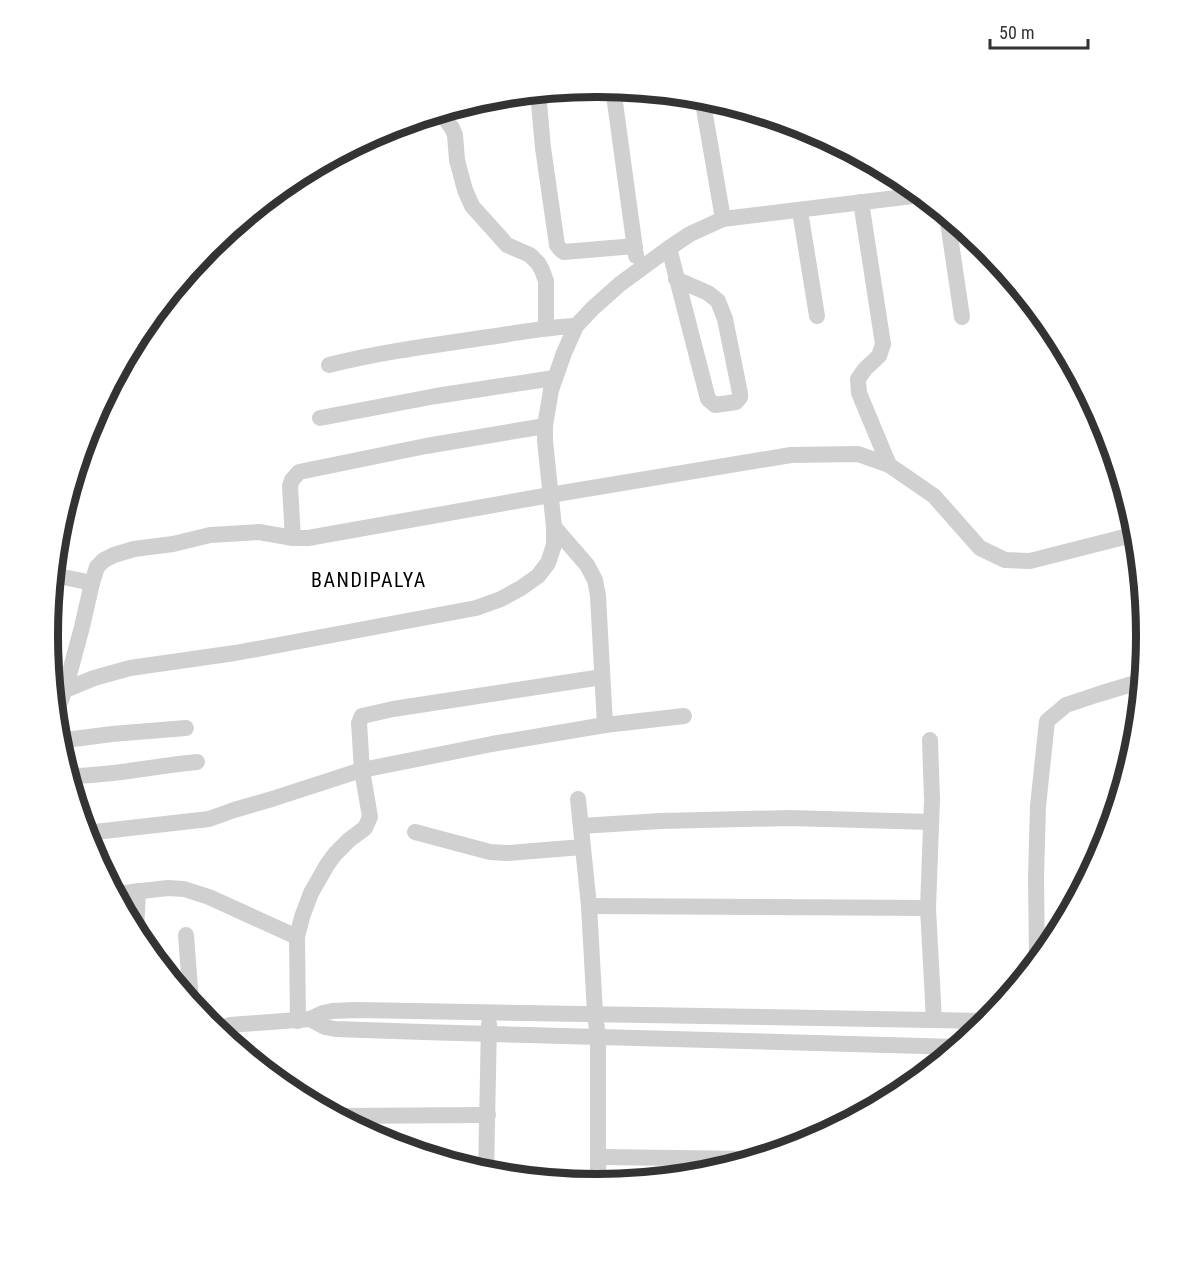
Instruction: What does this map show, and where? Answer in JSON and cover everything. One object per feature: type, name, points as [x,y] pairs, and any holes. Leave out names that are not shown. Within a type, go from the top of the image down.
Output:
[{"type":"street","points":[[614,97],[638,270]]},
{"type":"street","points":[[539,101],[557,245],[564,252],[635,246]]},
{"type":"street","points":[[704,107],[723,219]]},
{"type":"street","points":[[445,119],[455,135],[457,160],[472,206],[507,245],[530,255],[542,270],[546,281],[546,328]]},
{"type":"street","points":[[65,690],[94,678],[130,668],[236,653],[476,608],[501,599],[538,576],[548,563],[554,545],[545,426],[554,378],[576,326],[638,270],[690,234],[723,219],[908,196]]},
{"type":"street","points":[[861,202],[883,344],[879,356],[858,379],[858,386],[889,465]]},
{"type":"street","points":[[800,210],[817,316]]},
{"type":"street","points":[[949,228],[962,317]]},
{"type":"street","points":[[669,248],[676,279],[708,399],[715,405],[735,402],[740,398],[740,393],[725,319],[718,301],[708,293],[676,279]]},
{"type":"street","points":[[328,364],[363,356],[546,328],[576,326]]},
{"type":"street","points":[[320,418],[436,396],[554,378]]},
{"type":"street","points":[[293,538],[290,486],[299,472],[426,446],[545,426]]},
{"type":"street","points":[[62,697],[97,567],[114,555],[134,549],[173,544],[210,535],[258,532],[308,538],[791,455],[858,454],[889,465],[934,496],[980,548],[1005,560],[1030,561],[1126,537]]},
{"type":"street","points":[[554,527],[587,565],[595,580],[598,596],[605,725]]},
{"type":"street","points":[[62,577],[92,583]]},
{"type":"street","points":[[304,1020],[297,937],[311,893],[335,854],[365,828],[370,817],[362,770],[359,723],[362,716],[393,709],[602,677]]},
{"type":"street","points":[[1037,946],[1038,806],[1047,722],[1066,705],[1133,684]]},
{"type":"street","points":[[95,832],[209,819],[362,770],[492,744],[605,725],[684,716]]},
{"type":"street","points":[[69,740],[186,728]]},
{"type":"street","points":[[930,740],[931,822],[928,908],[934,1020]]},
{"type":"street","points":[[77,775],[196,762]]},
{"type":"street","points":[[578,799],[589,906],[598,1038],[598,1174]]},
{"type":"street","points":[[581,826],[660,820],[790,818],[931,822]]},
{"type":"street","points":[[415,832],[490,852],[507,853],[583,847]]},
{"type":"street","points":[[124,893],[168,888],[184,889],[209,897],[297,937]]},
{"type":"street","points":[[137,915],[138,891]]},
{"type":"street","points":[[589,906],[928,908]]},
{"type":"street","points":[[186,935],[190,988]]},
{"type":"street","points":[[227,1026],[304,1020],[332,1011],[357,1010],[973,1021]]},
{"type":"street","points":[[486,1163],[490,1012]]},
{"type":"street","points":[[304,1020],[335,1029],[944,1047]]},
{"type":"street","points":[[355,1116],[488,1115]]},
{"type":"street","points":[[599,1157],[725,1159]]},
{"type":"district","name":"BANDIPALYA","points":[[369,580]]}]
